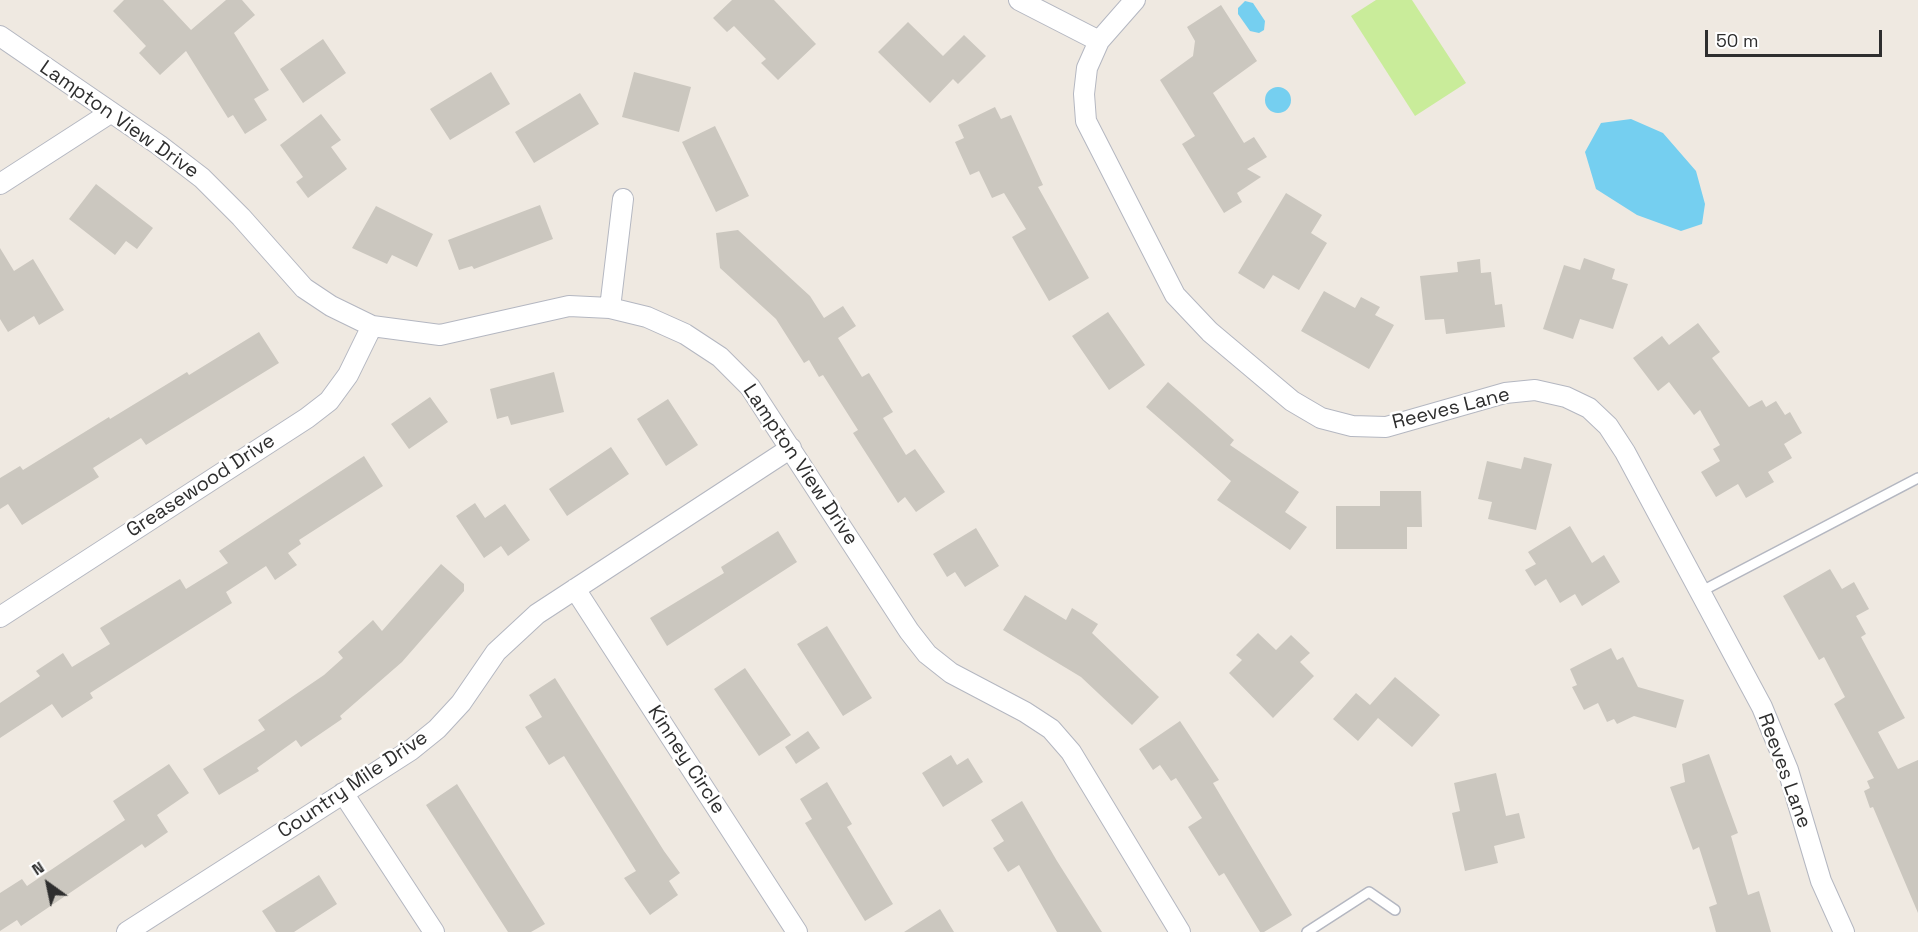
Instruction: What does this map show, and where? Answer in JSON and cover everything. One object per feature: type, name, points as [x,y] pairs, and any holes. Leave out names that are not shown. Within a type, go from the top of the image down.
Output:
[{"type":"street","points":[[1019,0],[1099,41]]},
{"type":"street","name":"Reeves Lane","points":[[1135,0],[1099,41],[1087,68],[1084,94],[1086,121],[1162,272],[1181,301],[1210,332],[1292,401],[1321,418],[1352,426],[1386,427],[1504,393],[1535,390],[1566,397],[1589,408],[1608,426],[1625,452],[1762,707],[1788,770],[1821,881],[1844,932]]},
{"type":"street","name":"Lampton View Drive","points":[[0,36],[110,113],[159,144],[202,178],[241,217],[304,288],[331,306],[372,326],[440,334],[569,306],[610,308],[647,317],[676,329],[720,357],[750,387],[909,631],[927,654],[951,673],[1025,712],[1051,729],[1071,752],[1180,932]]},
{"type":"street","points":[[0,184],[110,113]]},
{"type":"street","points":[[610,308],[623,199]]},
{"type":"street","name":"Greasewood Drive","points":[[0,617],[307,418],[329,400],[348,375],[372,326]]},
{"type":"street","name":"Country Mile Drive","points":[[127,932],[411,750],[437,729],[461,703],[496,652],[515,631],[575,589],[791,448]]},
{"type":"street","name":"Kinney Circle","points":[[575,589],[797,932]]},
{"type":"street","points":[[343,793],[434,932]]},
{"type":"lane","points":[[1700,592],[1918,478]]},
{"type":"lane","points":[[1307,932],[1369,892],[1395,910]]},
{"type":"green space","points":[[1376,0],[1412,0],[1466,83],[1415,116],[1351,16]]},
{"type":"water","points":[[1245,1],[1253,3],[1265,21],[1264,30],[1259,33],[1250,31],[1238,14],[1238,8]]},
{"type":"water","points":[[1278,87],[1287,91],[1291,100],[1287,109],[1278,113],[1269,109],[1265,100],[1269,91]]},
{"type":"water","points":[[1631,119],[1663,133],[1696,171],[1705,204],[1702,224],[1681,231],[1637,215],[1596,189],[1585,152],[1601,123]]},
{"type":"building","points":[[124,0],[163,0],[191,30],[226,0],[242,0],[255,15],[234,33],[269,90],[254,99],[267,120],[245,134],[233,115],[228,118],[186,51],[160,75],[139,53],[146,46],[113,11]]},
{"type":"building","points":[[732,0],[774,0],[816,44],[778,80],[761,63],[766,59],[734,26],[727,32],[713,18]]},
{"type":"building","points":[[1221,5],[1257,61],[1213,93],[1244,143],[1254,137],[1267,157],[1247,169],[1261,177],[1237,193],[1242,202],[1224,213],[1182,144],[1195,136],[1160,80],[1193,56],[1195,41],[1187,27]]},
{"type":"building","points":[[908,22],[943,56],[964,35],[986,56],[958,84],[953,79],[930,103],[878,52]]},
{"type":"building","points":[[323,39],[346,73],[303,103],[280,69]]},
{"type":"building","points":[[491,72],[510,104],[450,140],[430,109]]},
{"type":"building","points":[[634,72],[691,87],[679,132],[622,117]]},
{"type":"building","points":[[580,93],[599,124],[534,163],[515,132]]},
{"type":"building","points":[[995,107],[1001,119],[1011,115],[1043,185],[1038,187],[1089,278],[1049,301],[1012,237],[1026,229],[1004,193],[992,198],[979,171],[970,175],[955,142],[964,138],[958,125]]},
{"type":"building","points":[[321,114],[341,140],[331,147],[347,169],[308,198],[296,182],[303,177],[280,145]]},
{"type":"building","points":[[715,126],[749,196],[716,212],[682,142]]},
{"type":"building","points":[[96,184],[153,228],[137,249],[126,241],[115,255],[69,219]]},
{"type":"building","points":[[1286,193],[1322,215],[1311,233],[1327,243],[1299,290],[1273,275],[1264,289],[1238,273]]},
{"type":"building","points":[[540,205],[553,239],[474,269],[472,266],[459,270],[448,240]]},
{"type":"building","points":[[376,206],[433,234],[417,267],[392,255],[387,264],[352,248]]},
{"type":"building","points":[[738,230],[810,296],[824,318],[843,306],[856,326],[838,338],[862,377],[869,373],[893,412],[883,418],[906,455],[915,449],[945,492],[916,512],[905,497],[898,503],[853,433],[858,430],[823,375],[819,377],[809,360],[804,363],[776,319],[720,268],[716,233]]},
{"type":"building","points":[[0,248],[14,271],[33,259],[64,310],[39,325],[34,316],[8,332],[0,319]]},
{"type":"building","points":[[1584,258],[1615,269],[1612,279],[1628,284],[1613,329],[1580,319],[1573,339],[1543,329],[1564,265],[1580,270]]},
{"type":"building","points":[[1480,259],[1481,273],[1491,272],[1495,305],[1502,304],[1505,327],[1446,334],[1444,319],[1425,320],[1420,276],[1458,272],[1457,262]]},
{"type":"building","points":[[1324,291],[1355,308],[1361,297],[1380,307],[1375,315],[1394,325],[1369,369],[1301,331]]},
{"type":"building","points":[[1108,312],[1145,365],[1109,390],[1072,336]]},
{"type":"building","points":[[1698,323],[1720,352],[1712,358],[1749,407],[1762,400],[1766,407],[1776,401],[1785,415],[1790,412],[1802,433],[1784,444],[1792,458],[1768,472],[1774,482],[1746,498],[1738,484],[1716,497],[1701,472],[1720,461],[1713,449],[1720,445],[1700,410],[1694,415],[1669,382],[1658,391],[1633,358],[1662,336],[1669,345]]},
{"type":"building","points":[[259,332],[279,363],[146,445],[141,438],[93,468],[99,477],[22,525],[8,504],[0,509],[0,478],[20,466],[23,470],[109,417],[110,419],[187,372],[189,375]]},
{"type":"building","points":[[554,372],[564,412],[511,425],[508,416],[497,419],[490,389]]},
{"type":"building","points":[[1168,382],[1234,440],[1230,445],[1299,492],[1285,512],[1307,527],[1290,550],[1217,500],[1231,481],[1146,407]]},
{"type":"building","points":[[430,397],[448,422],[409,449],[391,424]]},
{"type":"building","points":[[668,399],[698,445],[666,466],[637,419]]},
{"type":"building","points":[[611,447],[629,474],[567,516],[549,489]]},
{"type":"building","points":[[364,456],[383,486],[299,540],[301,544],[288,553],[297,565],[275,580],[266,566],[226,592],[232,603],[90,693],[93,698],[62,718],[52,704],[0,738],[0,703],[40,676],[36,671],[63,653],[72,667],[110,644],[100,628],[180,579],[186,589],[228,563],[219,551]]},
{"type":"building","points":[[1524,457],[1552,464],[1536,530],[1488,519],[1492,502],[1478,499],[1487,461],[1521,469]]},
{"type":"building","points":[[1380,491],[1421,491],[1422,527],[1407,527],[1407,549],[1336,549],[1336,506],[1380,506]]},
{"type":"building","points":[[475,503],[485,518],[505,504],[530,540],[508,556],[501,546],[484,558],[456,516]]},
{"type":"building","points":[[1570,526],[1592,563],[1604,555],[1620,582],[1582,606],[1575,594],[1560,603],[1546,579],[1535,586],[1525,570],[1536,564],[1528,552]]},
{"type":"building","points":[[976,528],[999,566],[965,587],[955,572],[947,577],[933,554]]},
{"type":"building","points":[[778,531],[797,562],[667,646],[650,618],[724,573],[721,567]]},
{"type":"building","points":[[441,564],[464,584],[464,591],[402,662],[340,716],[342,719],[301,747],[296,740],[257,768],[259,771],[219,795],[203,769],[265,730],[258,720],[324,675],[343,658],[338,652],[373,620],[382,631]]},
{"type":"building","points":[[1830,569],[1842,589],[1854,582],[1869,609],[1856,616],[1866,634],[1861,637],[1905,718],[1878,732],[1898,769],[1918,760],[1918,913],[1864,791],[1870,788],[1867,781],[1874,778],[1834,704],[1845,697],[1824,657],[1819,660],[1783,596]]},
{"type":"building","points":[[1025,595],[1066,620],[1072,608],[1098,624],[1092,633],[1159,697],[1132,725],[1081,677],[1003,630]]},
{"type":"building","points":[[827,626],[872,698],[843,716],[797,644]]},
{"type":"building","points":[[1258,633],[1276,650],[1291,635],[1310,653],[1300,662],[1314,676],[1273,718],[1229,673],[1242,660],[1236,655]]},
{"type":"building","points":[[1611,648],[1617,660],[1623,657],[1638,687],[1684,700],[1676,728],[1634,716],[1617,724],[1614,719],[1607,722],[1598,703],[1584,710],[1572,687],[1577,685],[1570,669]]},
{"type":"building","points":[[745,668],[791,735],[759,756],[714,689]]},
{"type":"building","points":[[1395,677],[1440,715],[1412,747],[1378,718],[1358,741],[1333,719],[1356,693],[1370,705]]},
{"type":"building","points":[[555,678],[680,873],[669,881],[678,895],[650,915],[624,878],[636,871],[564,756],[549,765],[525,727],[542,717],[529,695]]},
{"type":"building","points":[[1180,721],[1219,780],[1213,783],[1292,915],[1264,932],[1260,932],[1224,873],[1219,876],[1188,827],[1202,818],[1176,778],[1171,781],[1160,765],[1153,770],[1139,749]]},
{"type":"building","points":[[808,731],[820,748],[796,764],[785,747]]},
{"type":"building","points":[[1709,754],[1738,833],[1731,836],[1748,895],[1759,891],[1771,932],[1716,932],[1709,907],[1717,904],[1699,847],[1693,850],[1670,787],[1685,782],[1682,764]]},
{"type":"building","points":[[951,755],[957,765],[968,758],[983,782],[943,807],[922,773]]},
{"type":"building","points":[[169,764],[189,793],[157,815],[168,832],[145,848],[142,844],[21,926],[17,920],[0,931],[0,893],[22,879],[27,886],[125,820],[113,801]]},
{"type":"building","points":[[1496,773],[1506,816],[1519,813],[1525,838],[1494,846],[1498,863],[1465,871],[1452,813],[1460,811],[1454,783]]},
{"type":"building","points":[[827,782],[852,824],[847,827],[893,904],[865,921],[805,823],[812,819],[800,799]]},
{"type":"building","points":[[457,784],[545,924],[531,932],[508,932],[426,805]]},
{"type":"building","points":[[1022,801],[1102,932],[1057,932],[1019,865],[1008,872],[993,848],[1004,841],[991,820]]},
{"type":"building","points":[[319,875],[337,904],[294,932],[276,932],[262,911]]},
{"type":"building","points":[[940,909],[954,932],[904,932]]}]
